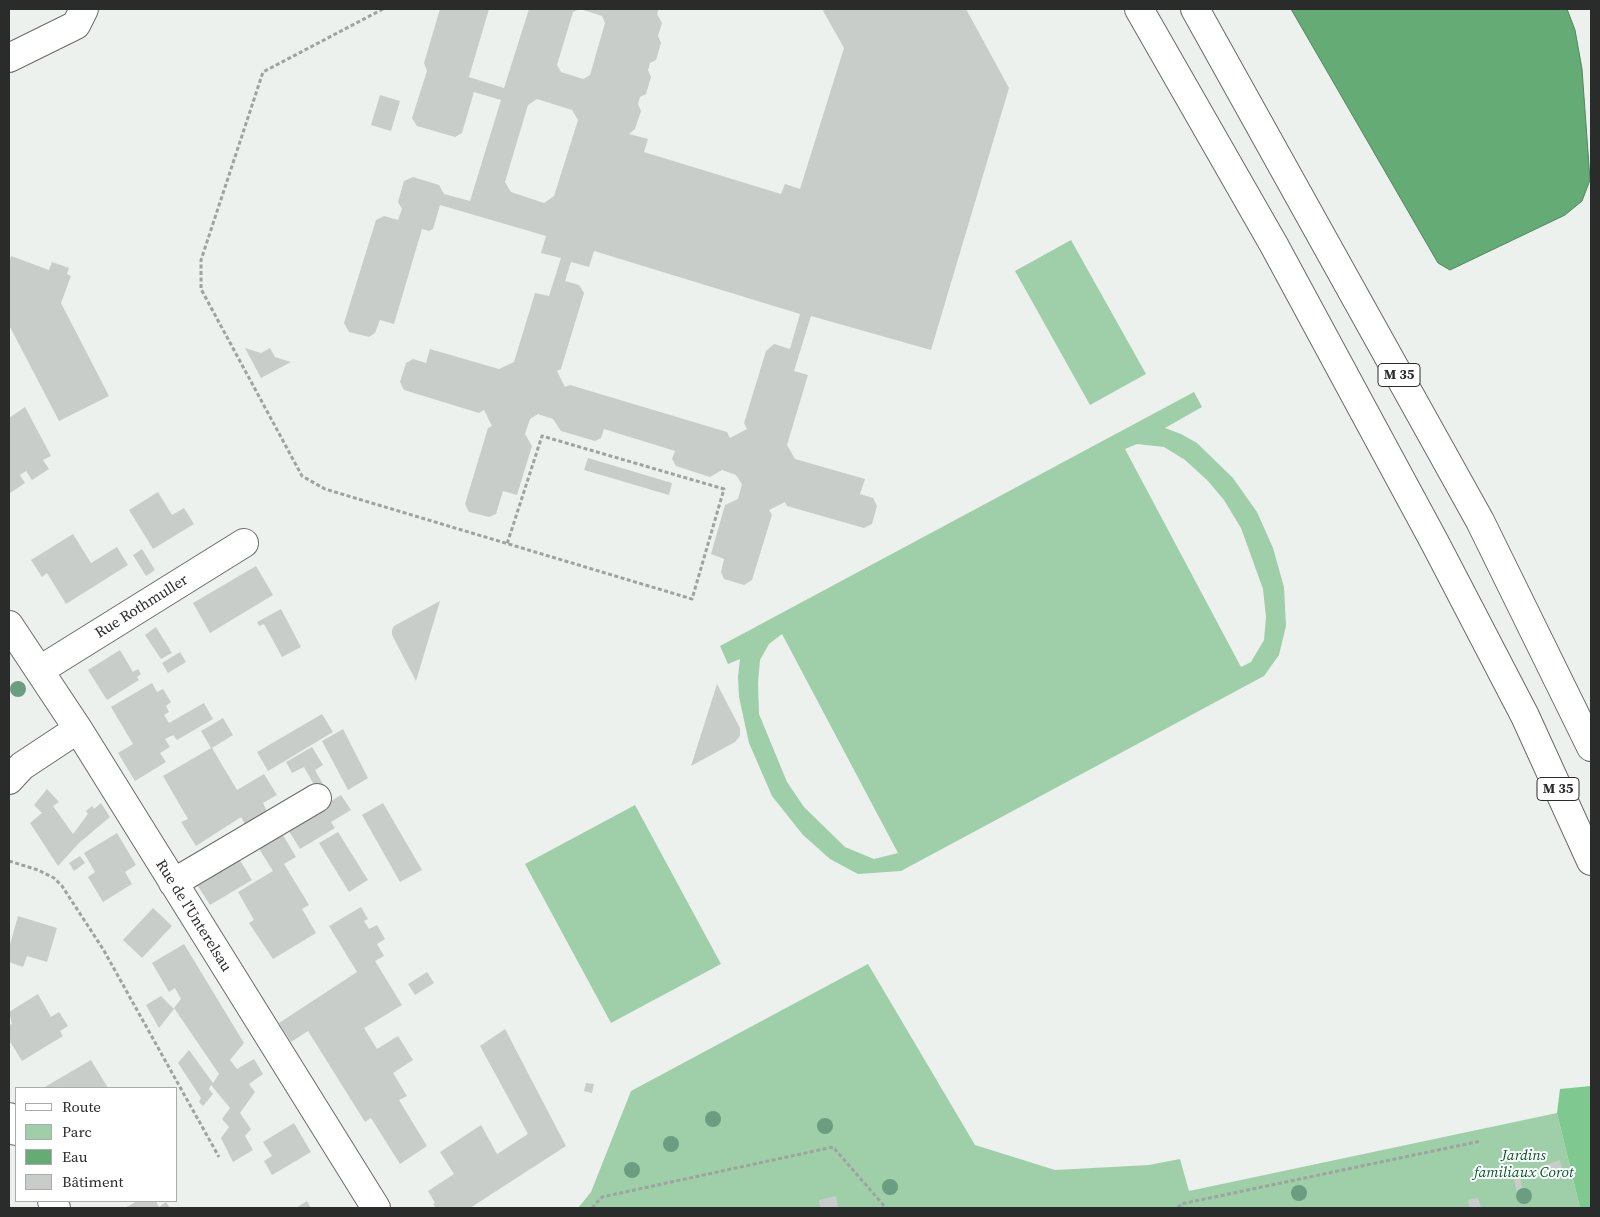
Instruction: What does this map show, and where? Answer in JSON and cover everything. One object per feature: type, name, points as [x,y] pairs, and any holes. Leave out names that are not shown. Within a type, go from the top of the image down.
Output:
[{"type":"main road","points":[[9,58],[76,25],[84,9]]},
{"type":"main road","name":"M 35","points":[[1139,9],[1274,245],[1435,544],[1525,716],[1591,861]]},
{"type":"main road","name":"M 35","points":[[1195,9],[1480,521],[1591,747]]},
{"type":"main road","name":"Rue Rothmuller","points":[[40,670],[244,543]]},
{"type":"main road","name":"Rue de l'Unterelsau","points":[[9,625],[78,729],[376,1208]]},
{"type":"main road","points":[[9,780],[22,766],[78,729]]},
{"type":"main road","points":[[173,883],[317,798]]},
{"type":"main road","points":[[9,1117],[15,1130]]},
{"type":"path","points":[[383,9],[263,72],[201,260],[201,289],[302,476],[325,489],[507,544],[692,599],[724,489],[542,436],[507,544]]},
{"type":"path","points":[[9,861],[38,870],[62,886],[103,949],[218,1157]]},
{"type":"path","points":[[1178,1208],[1180,1204],[1481,1141]]},
{"type":"path","points":[[592,1208],[602,1197],[833,1147],[886,1208]]},
{"type":"green space","points":[[1071,240],[1146,374],[1090,405],[1015,271]]},
{"type":"green space","points":[[1194,392],[1202,407],[1165,428],[1197,443],[1233,478],[1257,512],[1273,548],[1284,587],[1286,626],[1279,655],[1264,676],[901,871],[858,874],[830,859],[803,835],[772,796],[749,743],[739,697],[738,676],[740,659],[728,664],[720,646]],"holes":[[[1137,444],[1164,447],[1185,460],[1208,481],[1224,500],[1241,528],[1263,589],[1266,617],[1264,640],[1251,662],[1241,667],[1125,449]],[[782,634],[898,853],[874,859],[845,847],[804,807],[787,782],[759,714],[758,683],[760,660],[769,644]]]},
{"type":"green space","points":[[635,805],[721,964],[611,1023],[525,864]]},
{"type":"green space","name":"Jardins familiaux Corot","points":[[868,964],[975,1145],[1055,1170],[1149,1165],[1180,1159],[1189,1191],[1557,1113],[1580,1208],[578,1208],[591,1192],[631,1091]]},
{"type":"shaded area","points":[[1591,1086],[1591,1208],[1580,1208],[1557,1113],[1560,1089]]},
{"type":"water","points":[[1291,9],[1567,9],[1575,30],[1582,69],[1590,180],[1582,201],[1565,215],[1450,270],[1438,263]]},
{"type":"building","points":[[440,9],[489,9],[469,77],[504,88],[529,9],[580,9],[659,9],[657,14],[662,23],[658,36],[661,43],[656,60],[650,63],[648,70],[651,77],[646,94],[640,97],[638,104],[641,111],[635,129],[629,134],[648,139],[644,152],[781,194],[785,184],[800,189],[844,48],[822,9],[966,9],[1009,88],[931,350],[811,316],[794,371],[808,375],[787,445],[795,459],[865,479],[860,494],[873,498],[877,506],[872,524],[864,528],[787,506],[785,502],[769,510],[772,515],[752,580],[744,585],[724,579],[721,572],[724,559],[711,554],[725,505],[738,499],[742,484],[736,475],[722,470],[710,477],[676,466],[672,459],[675,451],[604,429],[601,438],[595,441],[561,431],[553,419],[538,414],[530,419],[525,434],[532,446],[517,495],[503,491],[496,514],[489,517],[469,512],[465,504],[488,428],[492,426],[484,410],[479,413],[404,390],[400,382],[406,363],[413,359],[426,363],[430,349],[499,369],[514,362],[535,293],[549,296],[561,258],[541,253],[546,236],[440,205],[433,229],[429,231],[422,229],[394,324],[380,320],[375,333],[369,337],[349,332],[344,323],[376,220],[384,216],[398,220],[402,209],[398,202],[404,181],[413,177],[439,185],[444,194],[470,201],[501,100],[474,92],[462,133],[455,137],[417,126],[412,118],[427,71],[424,63]],"holes":[[[580,9],[602,16],[605,23],[590,75],[583,79],[561,72],[557,65],[573,12]],[[537,99],[572,110],[578,120],[554,196],[544,203],[511,192],[505,182],[528,105]],[[594,251],[800,314],[790,349],[774,344],[766,351],[744,423],[747,429],[730,438],[727,432],[570,385],[565,387],[557,371],[561,369],[584,293],[579,285],[565,281],[571,262],[589,267]]]},
{"type":"building","points":[[380,95],[400,101],[391,131],[371,125]]},
{"type":"building","points":[[11,256],[49,270],[52,262],[69,268],[67,274],[71,276],[61,303],[109,396],[59,421],[9,325],[9,262]]},
{"type":"building","points":[[245,348],[261,353],[270,348],[275,357],[291,362],[261,378]]},
{"type":"building","points":[[25,407],[51,456],[43,460],[49,469],[32,480],[26,471],[20,475],[25,483],[10,493],[9,418]]},
{"type":"building","points":[[588,458],[672,483],[669,495],[584,470]]},
{"type":"building","points":[[158,492],[172,515],[184,508],[194,524],[153,549],[129,510]]},
{"type":"building","points":[[73,534],[91,563],[117,547],[128,565],[66,604],[47,573],[42,577],[31,560]]},
{"type":"building","points":[[142,549],[155,570],[146,576],[133,555]]},
{"type":"building","points":[[256,566],[273,595],[210,633],[193,603]]},
{"type":"building","points":[[440,601],[416,681],[392,635],[392,630],[394,626]]},
{"type":"building","points":[[281,609],[301,647],[282,657],[264,624],[259,626],[257,622]]},
{"type":"building","points":[[156,627],[172,653],[161,659],[145,635]]},
{"type":"building","points":[[120,650],[133,672],[138,669],[141,674],[137,677],[139,680],[107,700],[88,670]]},
{"type":"building","points":[[180,652],[186,662],[168,673],[162,663]]},
{"type":"building","points":[[152,683],[157,692],[163,689],[171,702],[166,706],[169,712],[164,715],[169,723],[204,703],[213,719],[177,740],[173,735],[165,739],[170,747],[160,753],[166,762],[135,781],[118,753],[133,744],[111,707]]},
{"type":"building","points":[[717,684],[740,728],[740,736],[735,742],[691,766]]},
{"type":"building","points":[[322,714],[333,732],[268,771],[257,752]]},
{"type":"building","points":[[223,718],[233,735],[212,748],[237,790],[264,774],[277,795],[263,803],[270,817],[248,830],[241,817],[196,846],[181,822],[188,819],[163,776],[211,748],[201,731]]},
{"type":"building","points":[[343,729],[368,778],[348,790],[322,741]]},
{"type":"building","points":[[312,747],[323,765],[315,770],[324,786],[317,790],[304,767],[292,773],[286,762]]},
{"type":"building","points":[[47,789],[59,802],[53,806],[73,834],[88,814],[86,811],[92,806],[94,809],[101,803],[110,817],[79,843],[58,866],[30,823],[42,813],[34,805]]},
{"type":"building","points":[[341,795],[351,810],[331,822],[335,828],[300,849],[287,828]]},
{"type":"building","points":[[383,803],[422,870],[400,882],[362,815]]},
{"type":"building","points":[[280,830],[296,857],[284,864],[309,905],[302,909],[316,933],[273,959],[249,923],[254,920],[238,892],[273,871],[256,844]]},
{"type":"building","points":[[338,832],[368,880],[349,892],[319,843]]},
{"type":"building","points":[[117,833],[136,865],[125,872],[132,884],[103,902],[88,877],[95,872],[84,853]]},
{"type":"building","points":[[80,856],[85,863],[74,871],[69,863]]},
{"type":"building","points":[[238,857],[252,880],[210,905],[196,883]]},
{"type":"building","points":[[361,907],[368,919],[364,921],[369,929],[377,925],[385,939],[377,944],[384,956],[375,961],[402,1005],[364,1028],[377,1049],[398,1036],[413,1060],[393,1073],[407,1096],[399,1100],[427,1146],[400,1164],[371,1118],[365,1122],[308,1031],[291,1042],[279,1023],[357,972],[329,926]]},
{"type":"building","points":[[153,908],[172,926],[142,958],[123,940]]},
{"type":"building","points":[[18,916],[57,928],[47,962],[27,956],[23,967],[9,962],[9,948]]},
{"type":"building","points":[[184,944],[244,1043],[230,1060],[237,1069],[254,1059],[263,1074],[249,1084],[255,1092],[240,1113],[251,1129],[245,1136],[253,1150],[233,1162],[221,1138],[229,1127],[222,1119],[230,1108],[211,1085],[209,1089],[213,1094],[203,1106],[199,1102],[201,1098],[178,1063],[189,1050],[213,1083],[219,1074],[174,1008],[181,999],[175,988],[169,992],[152,963]]},
{"type":"building","points":[[427,972],[434,983],[415,995],[408,984]]},
{"type":"building","points":[[38,994],[51,1017],[59,1012],[68,1026],[60,1031],[63,1036],[22,1061],[9,1040],[9,1025],[12,1024],[9,1012]]},
{"type":"building","points":[[161,996],[174,1009],[159,1028],[146,1005]]},
{"type":"building","points":[[505,1029],[566,1146],[470,1208],[436,1208],[428,1191],[454,1174],[440,1152],[481,1125],[497,1154],[528,1134],[480,1046]]},
{"type":"building","points":[[91,1060],[107,1087],[45,1087]]},
{"type":"building","points":[[586,1083],[594,1084],[592,1093],[584,1091]]},
{"type":"building","points":[[294,1123],[311,1152],[272,1175],[264,1161],[272,1156],[263,1142]]},
{"type":"building","points":[[1560,1160],[1563,1173],[1545,1178],[1542,1166]]},
{"type":"building","points":[[1520,1178],[1523,1192],[1517,1194],[1514,1179]]},
{"type":"building","points":[[836,1196],[838,1208],[820,1208],[819,1200]]},
{"type":"building","points":[[1478,1198],[1481,1208],[1470,1208],[1468,1200]]},
{"type":"building","points":[[307,1201],[311,1208],[296,1208]]},
{"type":"building","points":[[135,1202],[156,1202],[159,1207],[166,1202],[170,1208],[125,1208]]}]
